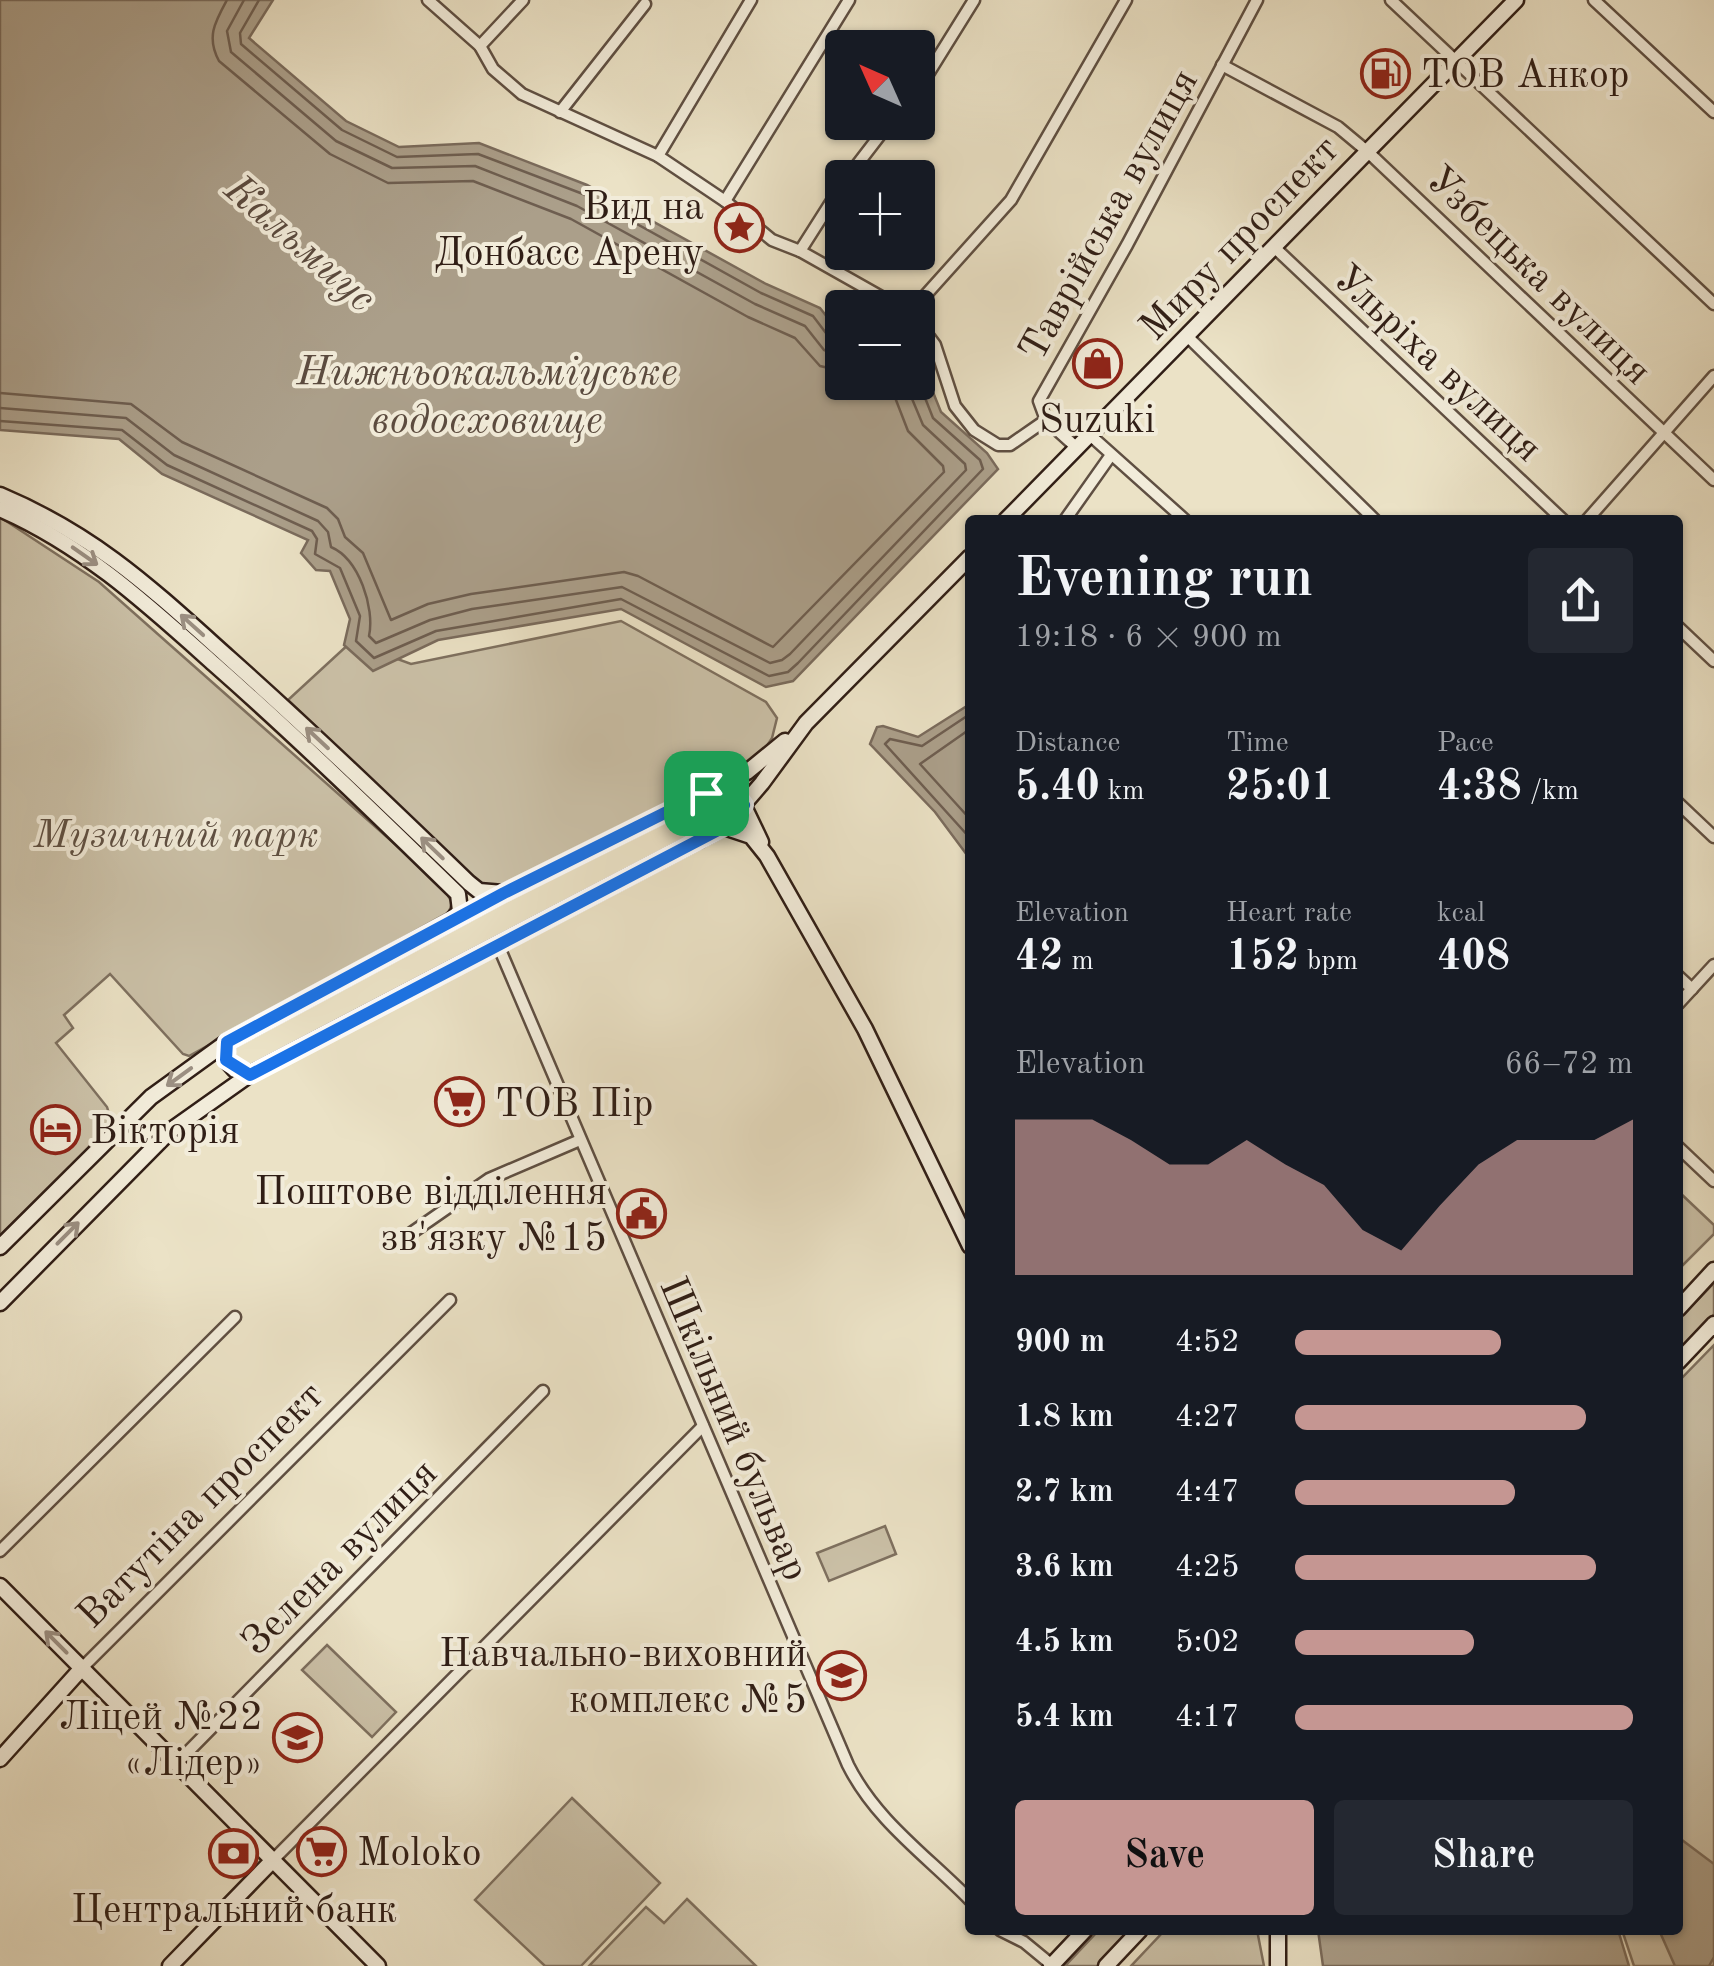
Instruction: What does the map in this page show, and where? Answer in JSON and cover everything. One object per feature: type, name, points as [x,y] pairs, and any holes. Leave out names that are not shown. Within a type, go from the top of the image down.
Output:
[{"type":"main road","name":"Миру проспект","points":[[1011,515],[1516,0]]},
{"type":"main road","points":[[0,495],[85,537],[136,574],[363,792],[479,891],[504,893]]},
{"type":"main road","points":[[0,508],[78,550],[260,695]]},
{"type":"main road","points":[[0,1246],[151,1097],[227,1042],[504,893],[747,772],[804,726],[965,561]]},
{"type":"main road","points":[[0,1304],[170,1131],[250,1075],[724,827],[804,726]]},
{"type":"main road","points":[[727,782],[744,805],[767,856],[865,1029],[965,1236]]},
{"type":"main road","points":[[756,829],[762,783]]},
{"type":"main road","points":[[363,792],[458,894],[460,911],[452,920]]},
{"type":"main road","points":[[688,802],[703,817],[700,840]]},
{"type":"main road","points":[[724,827],[751,836],[767,856]]},
{"type":"main road","points":[[227,1042],[226,1060],[250,1075]]},
{"type":"main road","points":[[1683,1303],[1714,1270]]},
{"type":"main road","points":[[1683,1357],[1714,1324]]},
{"type":"main road","points":[[0,1586],[378,1966]]},
{"type":"main road","name":"Ватутіна проспект","points":[[0,1759],[82,1668]]},
{"type":"main road","points":[[170,1966],[273,1860]]},
{"type":"main road","points":[[1052,1966],[1080,1935]]},
{"type":"main road","points":[[1106,1966],[1135,1935]]},
{"type":"main road","points":[[1269,1935],[1278,1965]]},
{"type":"main road","points":[[1278,1935],[1278,1965]]},
{"type":"street","points":[[428,0],[480,46],[493,69],[512,86],[658,156],[772,240],[870,290]]},
{"type":"street","points":[[480,46],[523,0]]},
{"type":"street","points":[[658,156],[751,0]]},
{"type":"street","points":[[725,202],[849,0]]},
{"type":"street","points":[[935,63],[974,0]]},
{"type":"street","points":[[930,290],[1011,200],[1126,0]]},
{"type":"street","name":"Таврійська вулиця","points":[[1077,448],[1046,420],[1039,400],[1257,0]]},
{"type":"street","points":[[1391,0],[1714,304]]},
{"type":"street","points":[[1594,0],[1714,112]]},
{"type":"street","points":[[560,112],[645,4]]},
{"type":"street","name":"Узбецька вулиця","points":[[1222,65],[1338,127],[1368,152],[1714,480]]},
{"type":"street","points":[[861,160],[876,140]]},
{"type":"street","points":[[800,251],[825,211]]},
{"type":"street","name":"Ульріха вулиця","points":[[1274,246],[1558,515]]},
{"type":"street","points":[[1187,336],[1370,515]]},
{"type":"street","points":[[935,346],[955,406],[974,430],[998,445],[1010,445],[1046,420]]},
{"type":"street","points":[[1591,515],[1714,376]]},
{"type":"street","points":[[1090,435],[1179,515]]},
{"type":"street","points":[[1069,515],[1112,454]]},
{"type":"street","points":[[1683,632],[1714,661]]},
{"type":"street","points":[[1683,808],[1714,837]]},
{"type":"street","name":"Шкільний бульвар","points":[[498,945],[859,1788],[878,1813],[965,1895]]},
{"type":"street","points":[[1683,999],[1714,965]]},
{"type":"street","points":[[1683,981],[1692,989]]},
{"type":"street","points":[[407,1236],[488,1179],[580,1140]]},
{"type":"street","points":[[1683,1151],[1714,1181]]},
{"type":"street","name":"Ватутіна проспект","points":[[82,1668],[450,1300]]},
{"type":"street","points":[[0,1551],[235,1317]]},
{"type":"street","name":"Зелена вулиця","points":[[177,1763],[543,1391]]},
{"type":"street","points":[[273,1860],[703,1426]]},
{"type":"street","points":[[1010,1935],[1052,1966]]},
{"type":"green space","name":"Музичний парк","points":[[0,517],[99,582],[405,853],[445,890],[452,903],[449,912],[189,1056],[110,974],[64,1015],[73,1028],[56,1043],[107,1107],[111,1120],[82,1156],[0,1236]]},
{"type":"green space","points":[[621,621],[766,702],[777,718],[772,738],[759,758],[587,846],[492,889],[484,887],[288,700],[351,642],[411,664]]},
{"type":"green space","points":[[1683,1196],[1714,1225],[1714,1234],[1683,1265]]},
{"type":"green space","points":[[1714,1283],[1714,1314],[1683,1346],[1683,1315]]},
{"type":"green space","points":[[1714,1345],[1714,1966],[1634,1966],[1624,1935],[1683,1935],[1683,1377]]},
{"type":"green space","points":[[885,1526],[896,1554],[829,1581],[817,1553]]},
{"type":"green space","points":[[327,1645],[396,1712],[372,1737],[302,1670]]},
{"type":"green space","points":[[572,1798],[660,1883],[581,1966],[545,1966],[475,1900]]},
{"type":"green space","points":[[687,1899],[756,1966],[589,1966],[646,1907],[664,1923]]},
{"type":"green space","points":[[1094,1935],[1127,1935],[1098,1966],[1065,1966]]},
{"type":"green space","points":[[1160,1935],[1258,1935],[1264,1966],[1131,1966]]},
{"type":"water","name":"Нижньокальміуське водосховище","points":[[0,0],[273,0],[249,38],[346,121],[399,147],[479,143],[587,185],[766,284],[820,308],[825,314],[825,400],[935,397],[941,412],[987,453],[998,469],[793,681],[766,687],[621,609],[438,640],[373,671],[344,645],[350,619],[330,571],[316,570],[301,553],[308,540],[162,474],[119,439],[0,430]]},
{"type":"water","points":[[965,707],[965,852],[935,812],[870,744],[877,727],[883,726],[918,737]]},
{"type":"water","points":[[1683,1841],[1714,1864],[1714,1957],[1709,1966],[1675,1966],[1661,1935],[1683,1935]]},
{"type":"water","points":[[1319,1935],[1620,1935],[1629,1966],[1323,1966]]},
{"type":"place","name":"ТОВ Анкор","points":[[1386,73]]},
{"type":"place","name":"Вид на Донбасс Арену","points":[[739,228]]},
{"type":"place","name":"Suzuki","points":[[1097,363]]},
{"type":"place","name":"ТОВ Пір","points":[[460,1102]]},
{"type":"place","name":"Вікторія","points":[[55,1129]]},
{"type":"place","name":"Поштове відділення зв'язку №15","points":[[642,1213]]},
{"type":"place","name":"Навчально-виховний комплекс №5","points":[[842,1675]]},
{"type":"place","name":"Ліцей №22 «Лідер»","points":[[298,1738]]},
{"type":"place","name":"Moloko","points":[[322,1851]]},
{"type":"place","name":"Центральний банк","points":[[234,1853]]},
{"type":"route","points":[[727,782],[744,805],[724,827],[250,1075],[228,1065],[227,1042],[504,893],[706,793],[727,782]]},
{"type":"water label","name":"Кальмиус","points":[[302,242]]}]
